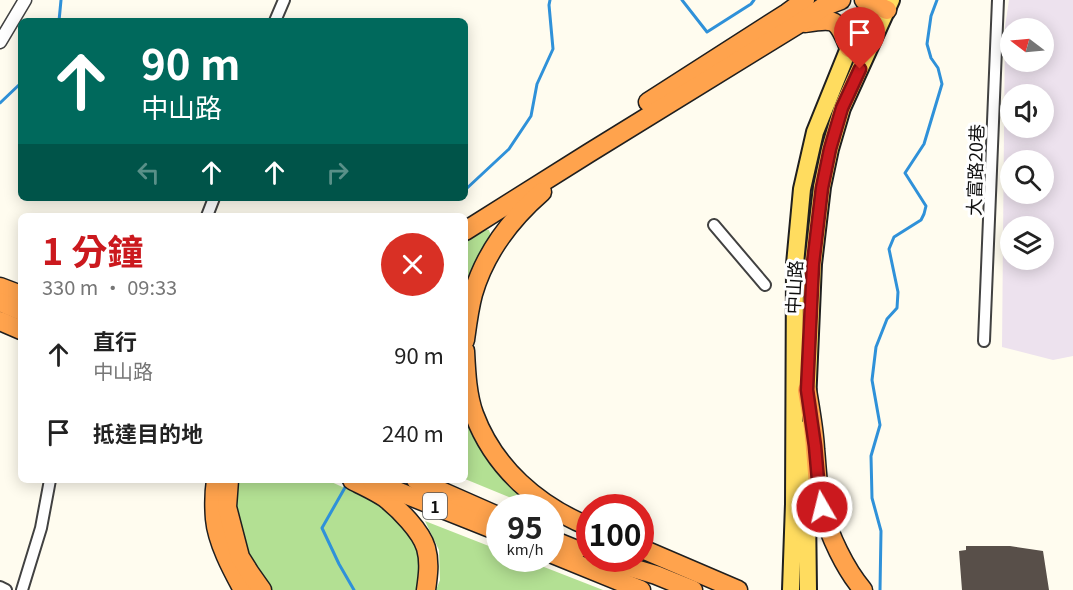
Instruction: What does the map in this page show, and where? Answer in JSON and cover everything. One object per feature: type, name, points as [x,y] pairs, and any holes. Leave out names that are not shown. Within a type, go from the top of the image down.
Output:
[{"type":"highway","points":[[468,218],[805,0]]},
{"type":"highway","points":[[468,229],[824,7],[841,0]]},
{"type":"highway","points":[[800,23],[828,20],[835,22],[843,33],[849,48]]},
{"type":"highway","points":[[468,321],[472,296],[480,275],[493,248],[510,224],[534,199],[589,153]]},
{"type":"highway","points":[[0,287],[18,294]]},
{"type":"highway","points":[[0,302],[18,309]]},
{"type":"highway","points":[[0,321],[18,329]]},
{"type":"highway","points":[[468,385],[474,413],[499,461],[548,505],[576,521]]},
{"type":"highway","points":[[807,390],[822,507],[834,541],[860,587]]},
{"type":"highway","points":[[216,483],[215,520],[232,571],[243,590]]},
{"type":"highway","points":[[229,483],[227,507],[240,557],[262,590]]},
{"type":"highway","points":[[358,483],[385,498],[418,533],[426,546],[428,560],[426,590]]},
{"type":"highway","name":"1","points":[[378,483],[486,526]]},
{"type":"highway","name":"1","points":[[423,483],[486,511]]},
{"type":"highway","points":[[654,554],[738,590]]},
{"type":"highway","points":[[564,559],[641,590]]},
{"type":"highway","points":[[646,572],[693,590]]},
{"type":"main road","name":"中山路","points":[[791,590],[794,504],[795,264],[802,189],[815,132],[849,48],[877,2]]},
{"type":"main road","name":"中山路","points":[[808,590],[806,453],[813,264],[822,188],[830,149],[877,2]]},
{"type":"street","points":[[0,42],[25,0]]},
{"type":"street","points":[[276,18],[284,0]]},
{"type":"street","name":"大富路20巷","points":[[984,341],[998,0]]},
{"type":"street","points":[[714,225],[765,285]]},
{"type":"street","points":[[22,590],[40,528],[49,483]]},
{"type":"street","points":[[0,587],[6,590]]},
{"type":"shaded area","points":[[1009,0],[1073,0],[1073,356],[1053,360],[1002,347],[1003,270],[1054,270],[1054,216],[1003,216],[1003,204],[1054,204],[1054,150],[1004,150],[1004,138],[1054,138],[1054,84],[1004,84],[1005,72],[1054,72],[1054,18],[1006,18]]},
{"type":"green space","points":[[483,229],[489,230],[491,236],[468,287],[468,238]]},
{"type":"green space","points":[[468,401],[533,494],[501,494],[468,480]]},
{"type":"green space","points":[[236,483],[334,483],[378,503],[405,523],[420,556],[421,582],[418,590],[269,590],[255,570],[235,521]]},
{"type":"green space","points":[[425,521],[486,545],[486,572],[557,572],[603,590],[436,590],[440,580],[439,550]]},
{"type":"building","points":[[966,546],[1010,546],[1043,551],[1049,590],[962,590],[959,551],[966,550]]},
{"type":"waterway","points":[[59,18],[61,0]]},
{"type":"waterway","points":[[468,187],[509,149],[531,116],[537,84],[553,49],[550,0]]},
{"type":"waterway","points":[[682,0],[707,32],[754,0]]},
{"type":"waterway","points":[[880,590],[881,531],[872,498],[871,456],[880,425],[872,380],[876,347],[887,319],[897,308],[898,292],[889,249],[894,237],[921,220],[926,206],[905,173],[924,144],[942,84],[938,68],[931,58],[927,44],[931,16],[937,0]]},
{"type":"waterway","points":[[0,103],[18,86]]},
{"type":"waterway","points":[[347,484],[322,528],[354,590]]},
{"type":"route","points":[[822,507],[807,390],[813,264],[822,188],[830,149],[842,108],[860,69]]}]
